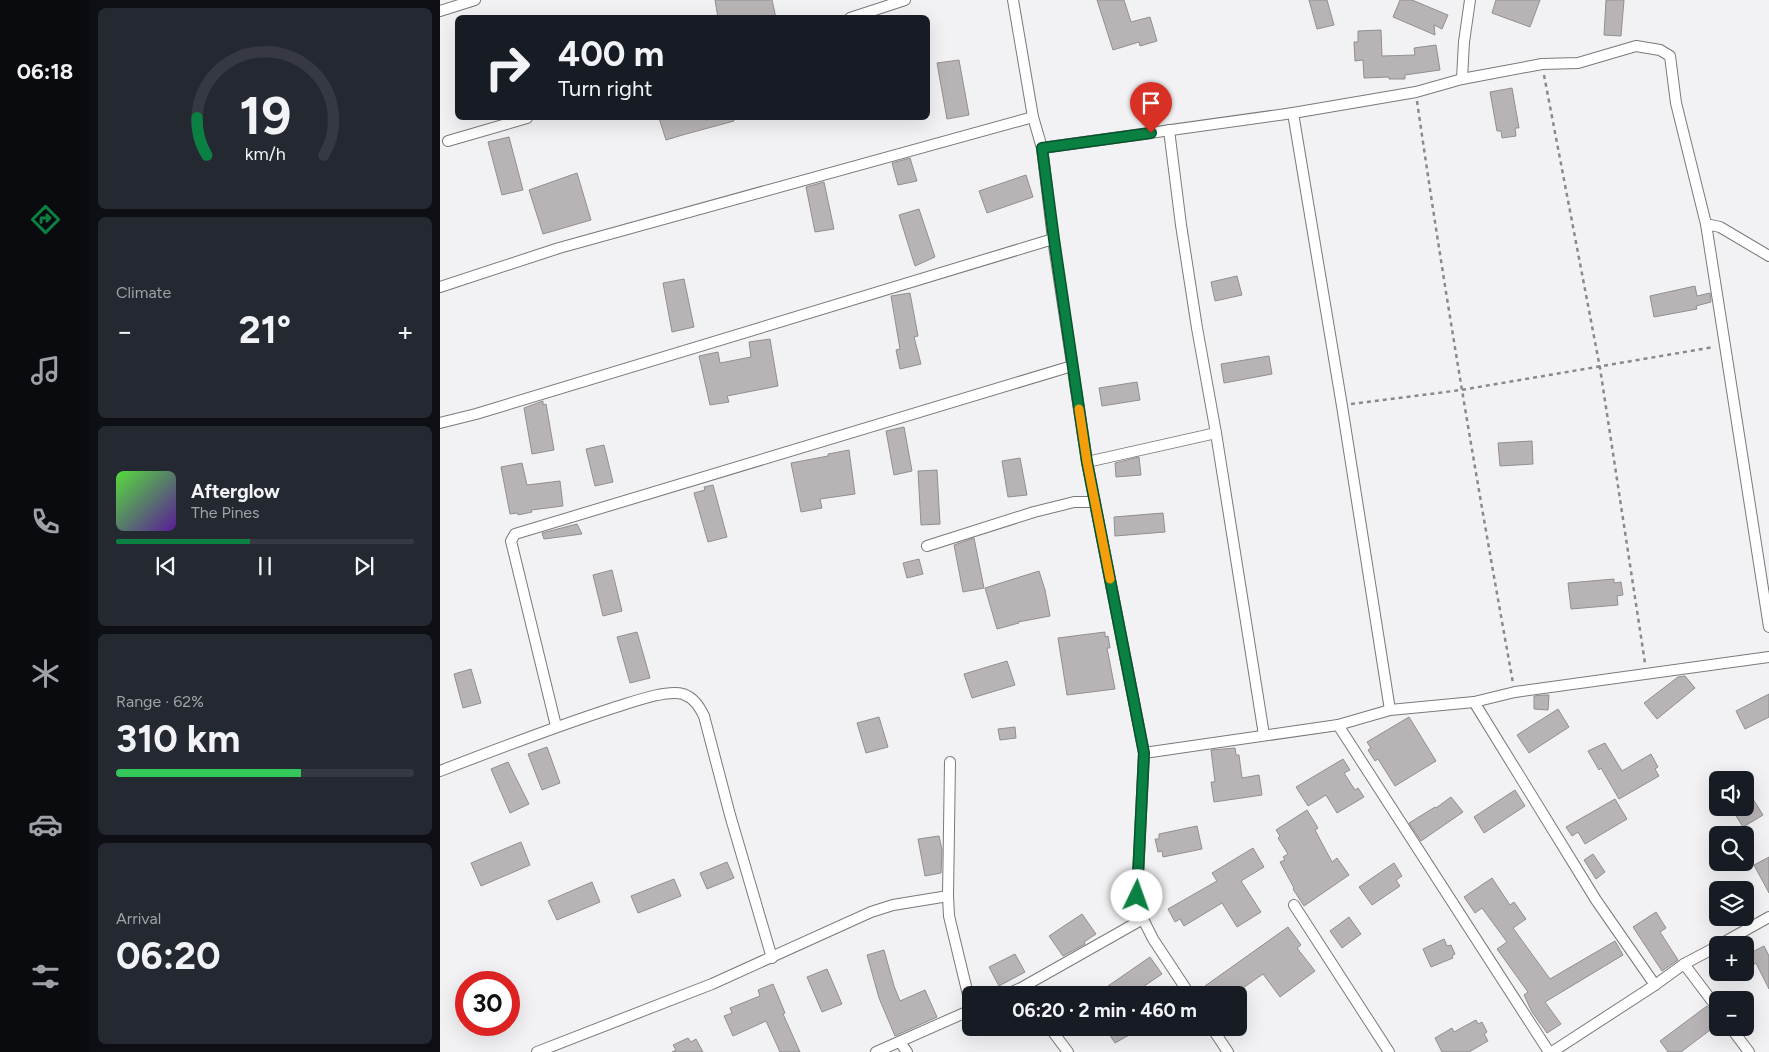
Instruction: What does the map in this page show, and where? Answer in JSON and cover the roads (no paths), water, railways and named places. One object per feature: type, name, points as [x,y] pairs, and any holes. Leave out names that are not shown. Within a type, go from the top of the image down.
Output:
[{"type":"street","points":[[440,10],[474,0]]},
{"type":"street","points":[[859,15],[905,0]]},
{"type":"street","points":[[1013,0],[1033,117],[1042,148],[1087,462],[1144,753],[1137,896],[1143,919],[1153,939],[1184,986]]},
{"type":"street","points":[[1462,79],[1464,42],[1470,0]]},
{"type":"street","points":[[1042,148],[1294,113],[1416,92],[1462,79],[1542,64],[1578,64],[1636,46],[1660,50],[1670,56],[1676,103],[1706,224],[1769,627]]},
{"type":"street","points":[[1294,113],[1390,710]]},
{"type":"street","points":[[440,287],[558,248],[1033,117]]},
{"type":"street","points":[[448,141],[521,120]]},
{"type":"street","points":[[1169,130],[1196,319],[1264,735]]},
{"type":"street","points":[[1706,224],[1720,228],[1769,256]]},
{"type":"street","points":[[440,423],[476,414],[1054,239]]},
{"type":"street","points":[[556,726],[511,541],[515,534],[1072,366]]},
{"type":"street","points":[[1087,462],[1216,433]]},
{"type":"street","points":[[927,546],[1034,512],[1074,502],[1095,502]]},
{"type":"street","points":[[1144,753],[1338,725],[1390,710],[1474,702],[1515,692],[1769,657]]},
{"type":"street","points":[[440,771],[556,726],[648,697],[684,694],[698,705],[704,716],[730,815],[772,958]]},
{"type":"street","points":[[1474,702],[1596,900],[1655,985]]},
{"type":"street","points":[[1338,725],[1550,1052],[1655,985],[1684,964],[1709,950]]},
{"type":"street","points":[[950,762],[949,916],[966,986]]},
{"type":"street","points":[[537,1052],[712,984],[871,912],[893,904],[948,896]]},
{"type":"street","points":[[1294,905],[1389,1052]]},
{"type":"street","points":[[1734,936],[1769,917]]},
{"type":"street","points":[[1032,986],[1143,919]]},
{"type":"street","points":[[1684,964],[1709,998]]},
{"type":"street","points":[[876,1052],[962,1012]]},
{"type":"street","points":[[1056,1036],[1068,1052]]},
{"type":"street","points":[[1217,1036],[1228,1052]]},
{"type":"street","points":[[1737,1036],[1749,1052]]},
{"type":"street","points":[[900,1042],[906,1052]]}]
